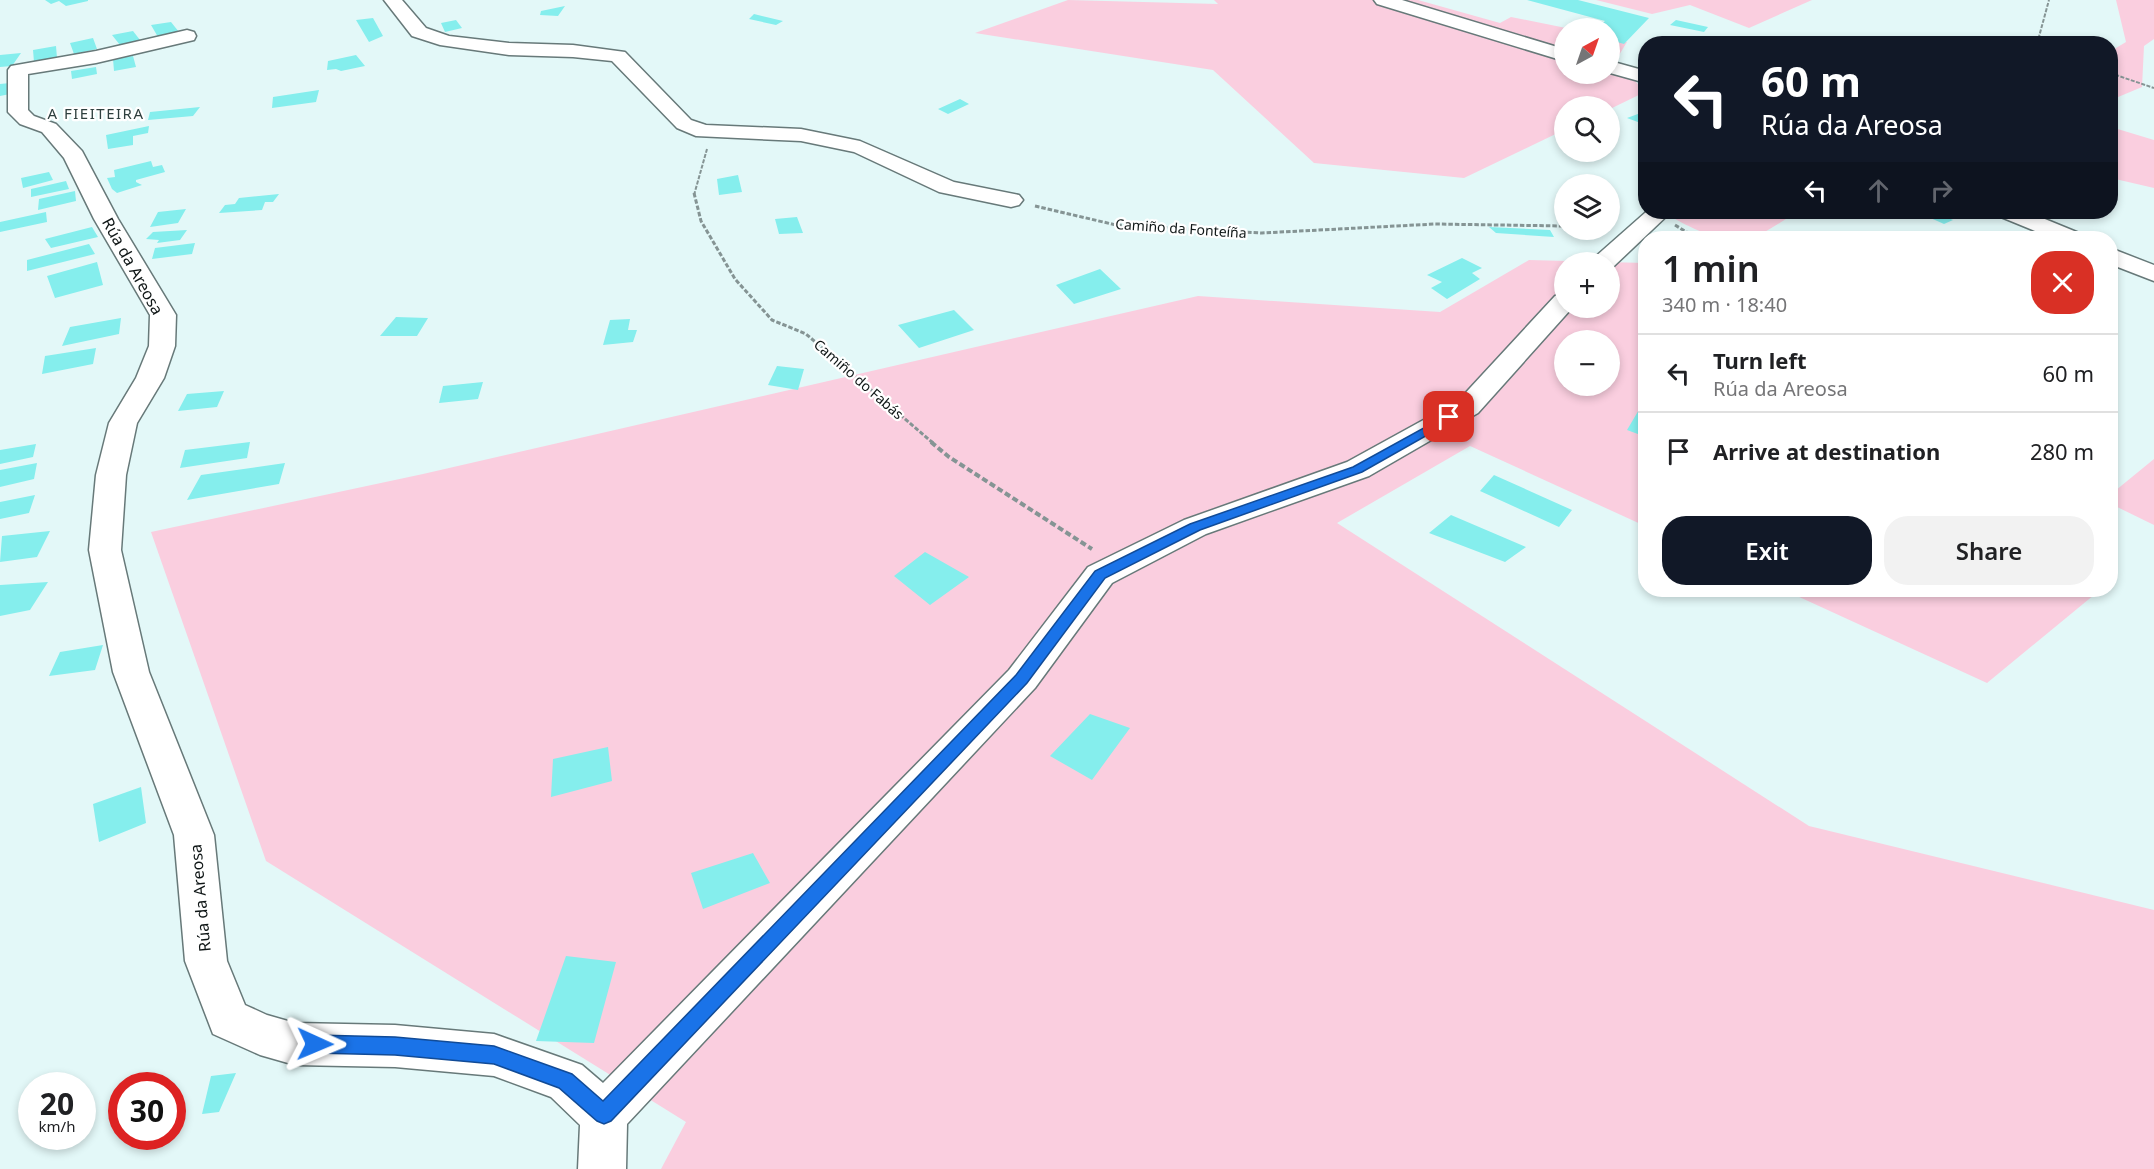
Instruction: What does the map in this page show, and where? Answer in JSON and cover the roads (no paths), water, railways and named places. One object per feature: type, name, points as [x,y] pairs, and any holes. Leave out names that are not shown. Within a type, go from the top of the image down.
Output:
[{"type":"street","points":[[393,0],[419,32],[447,41],[509,49],[573,51],[618,56],[684,124],[704,131],[801,135],[860,147],[947,187],[1011,200]]},
{"type":"street","points":[[1383,0],[1554,52]]},
{"type":"street","name":"Rúa da Areosa","points":[[187,36],[96,57],[9,72],[18,112],[27,120],[49,128],[74,156],[106,219],[163,315],[162,346],[150,378],[123,423],[111,475],[105,550],[131,672],[194,835],[206,962],[229,1019],[260,1034],[295,1044],[395,1046],[494,1055],[566,1081],[604,1115]]},
{"type":"street","points":[[1620,70],[1638,75]]},
{"type":"street","points":[[1638,231],[1651,219]]},
{"type":"street","points":[[2026,219],[2055,231]]},
{"type":"street","points":[[1615,252],[1638,231]]},
{"type":"street","points":[[2118,258],[2154,274]]},
{"type":"street","points":[[602,1169],[604,1115],[1022,679],[1100,575],[1195,527],[1358,469],[1468,407],[1554,311]]},
{"type":"district","name":"A FIEITEIRA","points":[[96,113]]}]
